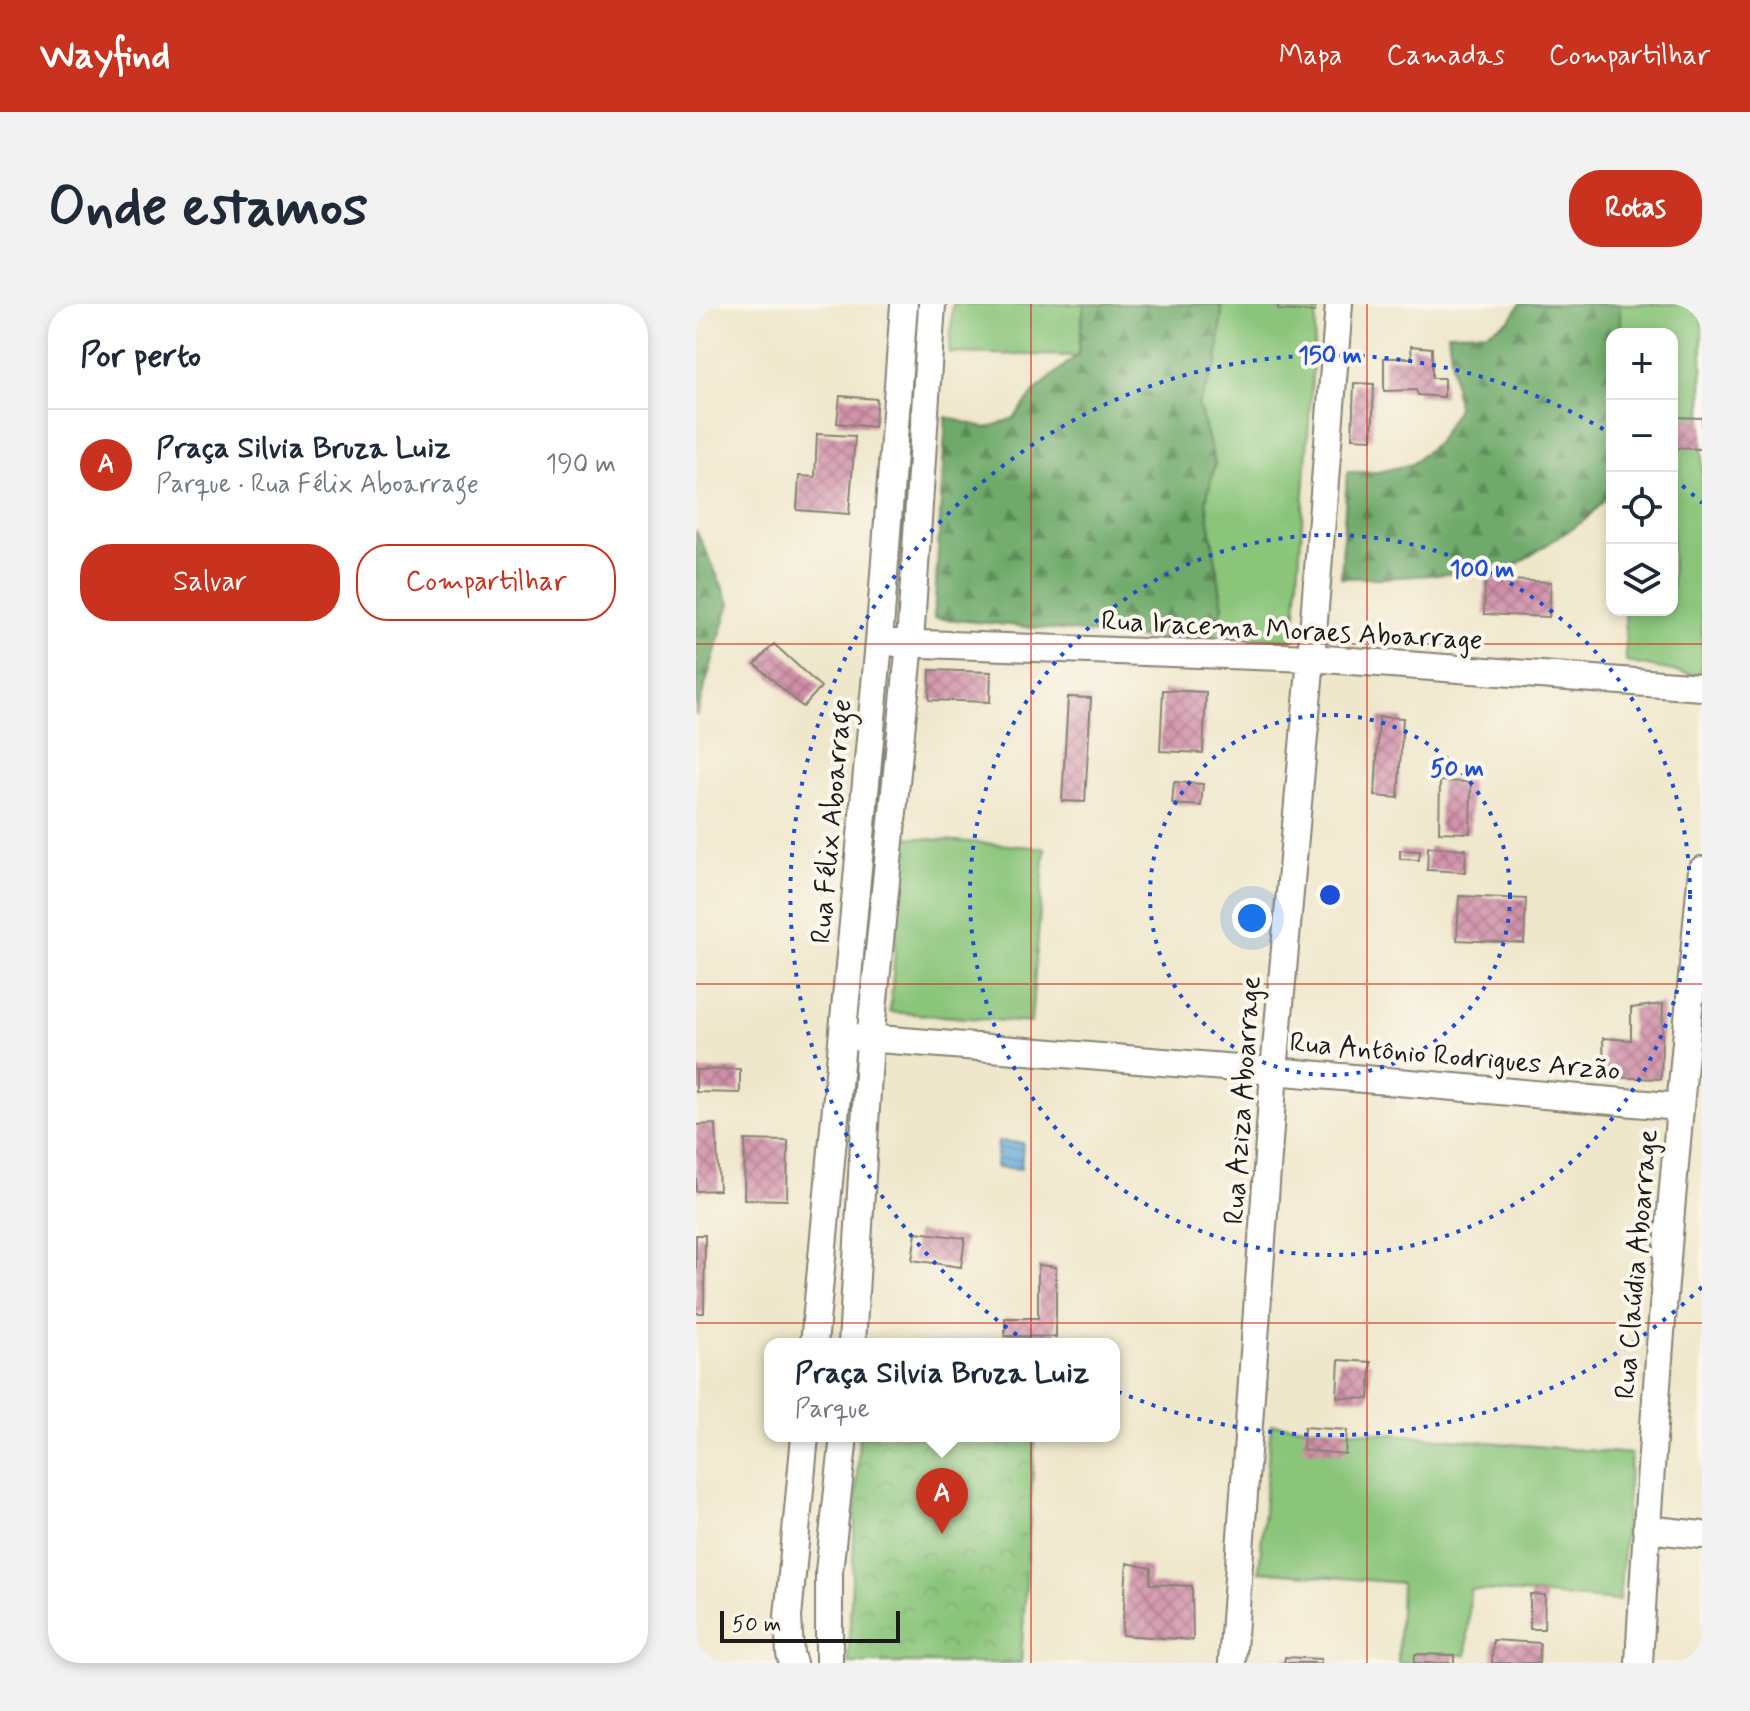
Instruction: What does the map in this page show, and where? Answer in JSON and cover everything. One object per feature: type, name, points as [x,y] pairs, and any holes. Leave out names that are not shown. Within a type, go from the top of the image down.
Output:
[{"type":"street","name":"Rua Félix Aboarrage","points":[[815,1338],[879,642],[904,304]]},
{"type":"street","points":[[852,1338],[870,1040],[910,643],[932,304]]},
{"type":"street","name":"Rua Aziza Aboarrage","points":[[1232,1663],[1274,1071],[1339,304]]},
{"type":"street","name":"Rua Iracema Moraes Aboarrage","points":[[879,642],[1311,658],[1702,687]]},
{"type":"street","name":"Rua Claúdia Aboarrage","points":[[1639,1663],[1646,1529],[1702,870]]},
{"type":"street","name":"Rua Antônio Rodrigues Arzão","points":[[842,1036],[1680,1107]]},
{"type":"street","points":[[793,1663],[788,1617],[804,1442]]},
{"type":"street","points":[[829,1663],[829,1572],[843,1442]]},
{"type":"street","points":[[1646,1529],[1702,1535]]},
{"type":"green space","points":[[953,304],[1084,304],[1078,353],[1075,356],[949,353]]},
{"type":"green space","points":[[1084,304],[1217,304],[1222,309],[1217,364],[1198,404],[1215,463],[1206,501],[1223,607],[1211,635],[1186,642],[934,618],[946,417],[987,428],[1014,418],[1035,391],[1078,354]]},
{"type":"green space","points":[[1217,304],[1317,304],[1294,640],[1211,635],[1223,607],[1206,501],[1215,463],[1198,404],[1217,364],[1222,309]]},
{"type":"green space","points":[[1520,304],[1620,304],[1620,328],[1606,328],[1606,498],[1585,520],[1508,570],[1341,578],[1347,472],[1378,472],[1412,464],[1438,441],[1457,408],[1448,333],[1487,332],[1510,320]]},
{"type":"green space","points":[[1620,304],[1702,304],[1700,676],[1626,662],[1625,616],[1678,616],[1678,328],[1620,328]]},
{"type":"green space","points":[[696,530],[730,603],[696,716]]},
{"type":"green space","points":[[904,837],[1045,848],[1031,1023],[890,1012]]},
{"type":"green space","points":[[1271,1424],[1631,1454],[1619,1601],[1470,1589],[1467,1655],[1415,1654],[1414,1663],[1398,1663],[1401,1583],[1259,1571]]},
{"type":"green space","points":[[859,1442],[1035,1442],[1021,1663],[848,1663]]},
{"type":"water","points":[[998,1141],[1023,1143],[1021,1169],[996,1167]]},
{"type":"building","points":[[1278,304],[1315,304],[1315,312],[1278,310]]},
{"type":"building","points":[[1411,346],[1432,348],[1432,378],[1444,378],[1444,397],[1418,395],[1416,390],[1384,391],[1384,358],[1412,358]]},
{"type":"building","points":[[1354,383],[1374,384],[1372,439],[1352,438]]},
{"type":"building","points":[[840,396],[877,399],[874,427],[837,423]]},
{"type":"building","points":[[1678,417],[1702,418],[1702,449],[1678,448]]},
{"type":"building","points":[[817,434],[855,436],[849,514],[797,510],[799,476],[815,477]]},
{"type":"building","points":[[1485,579],[1551,582],[1549,617],[1484,614]]},
{"type":"building","points":[[774,644],[821,687],[803,707],[755,664]]},
{"type":"building","points":[[930,670],[991,672],[990,702],[929,700]]},
{"type":"building","points":[[1163,690],[1206,692],[1203,753],[1160,751]]},
{"type":"building","points":[[1068,697],[1091,698],[1085,802],[1062,801]]},
{"type":"building","points":[[1379,717],[1403,718],[1398,798],[1375,796]]},
{"type":"building","points":[[1440,781],[1471,782],[1470,833],[1439,832]]},
{"type":"building","points":[[1174,782],[1203,784],[1201,806],[1172,804]]},
{"type":"building","points":[[1428,847],[1466,849],[1465,872],[1427,870]]},
{"type":"building","points":[[1400,850],[1420,851],[1419,860],[1400,859]]},
{"type":"building","points":[[1459,896],[1526,899],[1524,943],[1457,940]]},
{"type":"building","points":[[1663,1004],[1661,1079],[1604,1077],[1603,1038],[1631,1040],[1631,1008]]},
{"type":"building","points":[[740,1069],[740,1093],[696,1092],[696,1070]]},
{"type":"building","points":[[716,1124],[719,1190],[696,1191],[696,1125]]},
{"type":"building","points":[[745,1140],[788,1141],[787,1200],[744,1199]]},
{"type":"building","points":[[916,1232],[965,1238],[961,1267],[912,1260]]},
{"type":"building","points":[[696,1235],[705,1235],[704,1313],[696,1313]]},
{"type":"building","points":[[1038,1265],[1056,1267],[1056,1337],[1005,1336],[1005,1318],[1038,1318]]},
{"type":"building","points":[[1339,1360],[1371,1362],[1369,1399],[1337,1397]]},
{"type":"building","points":[[1304,1427],[1347,1430],[1345,1454],[1303,1450]]},
{"type":"building","points":[[1127,1563],[1151,1568],[1150,1584],[1192,1586],[1193,1640],[1122,1635]]},
{"type":"building","points":[[1530,1594],[1545,1595],[1544,1629],[1530,1629]]},
{"type":"building","points":[[1493,1640],[1540,1643],[1539,1663],[1492,1663]]},
{"type":"building","points":[[1415,1654],[1454,1655],[1454,1663],[1414,1663]]},
{"type":"building","points":[[1285,1657],[1321,1659],[1321,1663],[1284,1663]]},
{"type":"place","name":"Praça Silvia Bruza Luiz","points":[[942,1534]]}]
